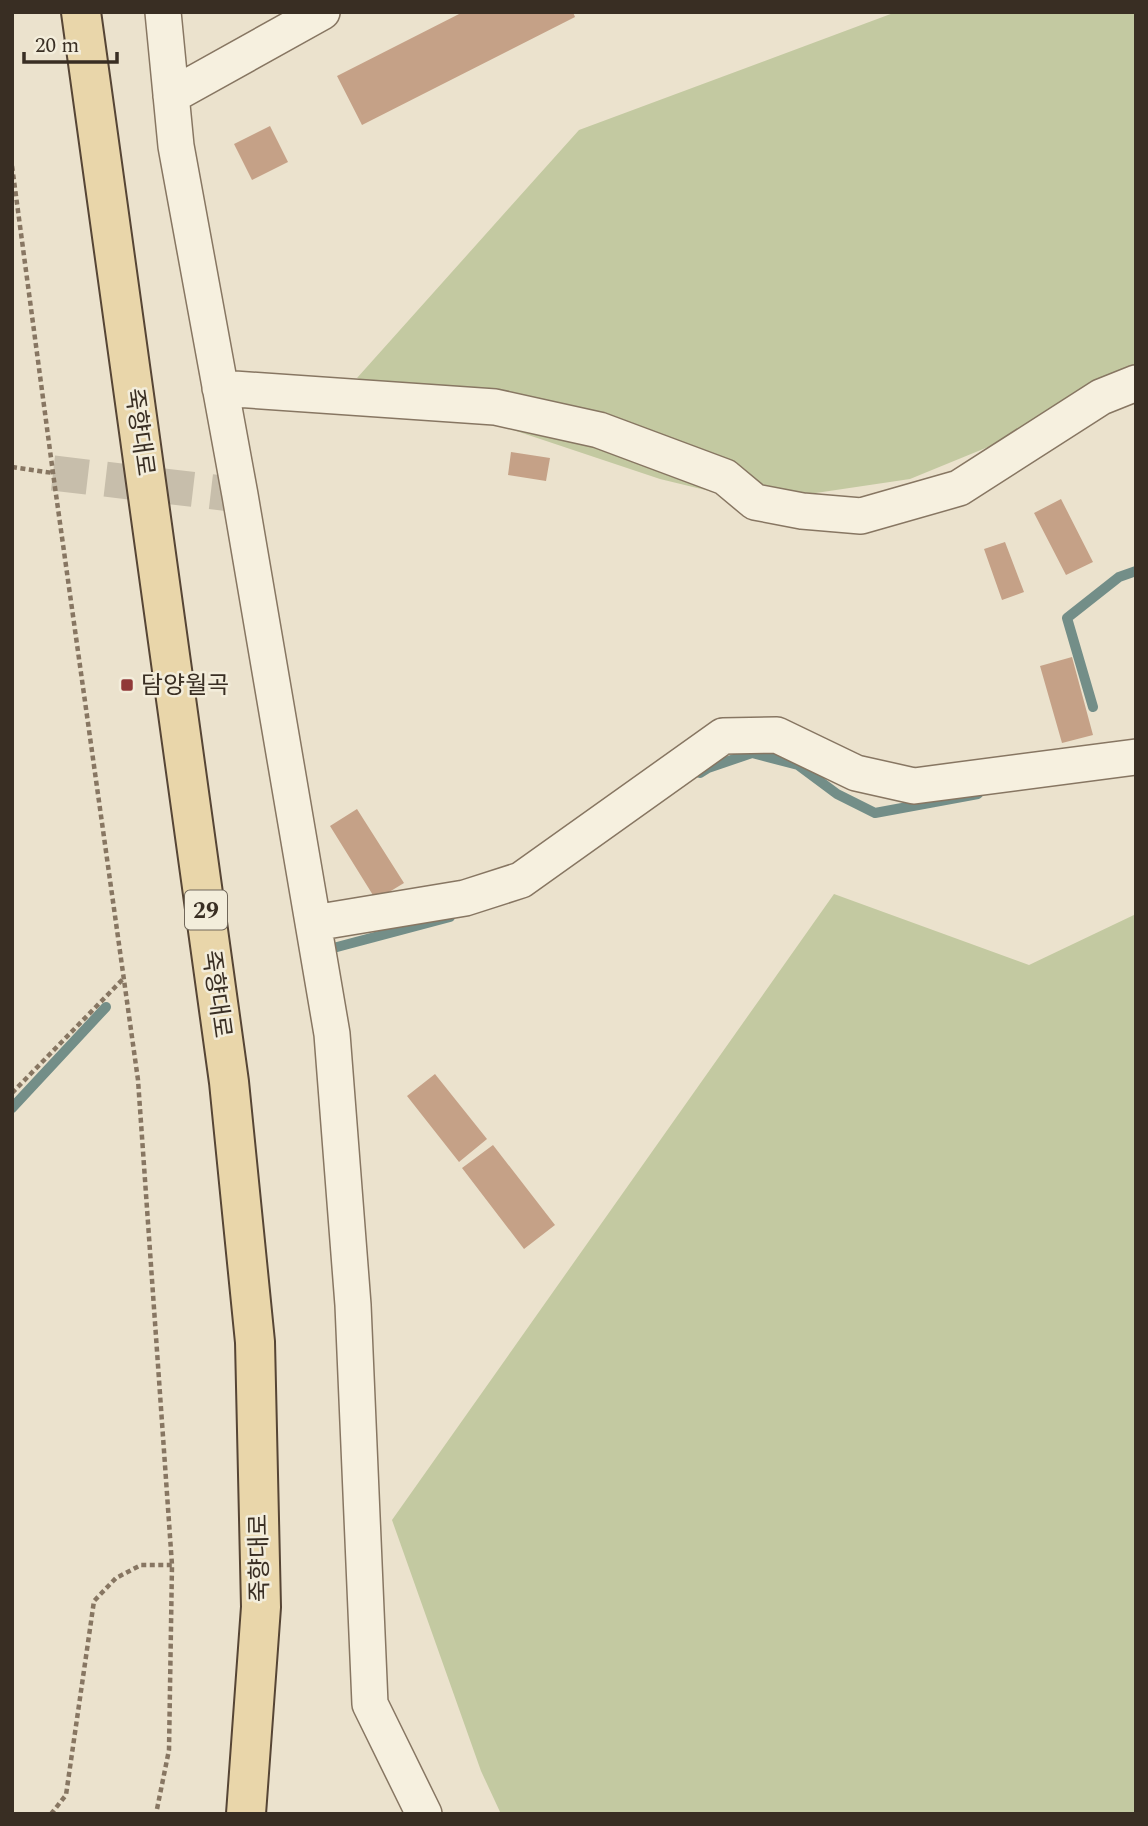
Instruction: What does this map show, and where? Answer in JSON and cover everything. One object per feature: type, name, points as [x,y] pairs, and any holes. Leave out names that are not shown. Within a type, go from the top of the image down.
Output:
[{"type":"main road","name":"죽향대로","points":[[81,12],[227,1068],[255,1342],[261,1607],[246,1814]]},
{"type":"street","points":[[163,12],[176,146],[332,1034],[353,1305],[370,1704],[424,1814]]},
{"type":"street","points":[[171,96],[322,12]]},
{"type":"street","points":[[220,388],[495,407],[599,430],[725,477],[755,502],[802,511],[861,516],[958,488],[1101,397],[1136,383]]},
{"type":"street","points":[[314,923],[465,898],[522,880],[723,736],[777,735],[856,773],[914,786],[1136,757]]},
{"type":"path","points":[[12,166],[52,473],[138,1080],[172,1565],[169,1750],[156,1814]]},
{"type":"path","points":[[12,467],[52,473]]},
{"type":"path","points":[[12,1093],[124,978]]},
{"type":"path","points":[[51,1814],[66,1795],[94,1601],[116,1578],[141,1565],[172,1565]]},
{"type":"green space","points":[[896,12],[1136,12],[1136,381],[1042,425],[910,479],[755,502],[660,479],[357,378],[579,130]]},
{"type":"green space","points":[[834,894],[1029,965],[1136,914],[1136,1814],[501,1814],[481,1771],[392,1520]]},
{"type":"building","points":[[463,12],[573,12],[575,17],[362,125],[337,76]]},
{"type":"building","points":[[270,126],[288,162],[252,180],[234,144]]},
{"type":"building","points":[[511,452],[550,458],[546,481],[508,475]]},
{"type":"building","points":[[1061,499],[1093,562],[1066,575],[1034,513]]},
{"type":"building","points":[[1005,542],[1024,592],[1002,600],[984,549]]},
{"type":"building","points":[[1072,657],[1093,735],[1062,743],[1040,666]]},
{"type":"building","points":[[357,809],[404,883],[376,900],[330,826]]},
{"type":"building","points":[[435,1074],[487,1139],[459,1162],[407,1096]]},
{"type":"building","points":[[493,1145],[555,1225],[524,1249],[462,1168]]},
{"type":"waterway","points":[[1093,707],[1067,618],[1119,577],[1136,571]]},
{"type":"waterway","points":[[700,773],[752,753],[798,765],[837,794],[875,813],[978,794]]},
{"type":"waterway","points":[[337,947],[450,917]]},
{"type":"waterway","points":[[12,1108],[106,1007]]},
{"type":"tunnel","points":[[53,473],[240,495]]},
{"type":"place","name":"담양월곡","points":[[127,685]]}]
